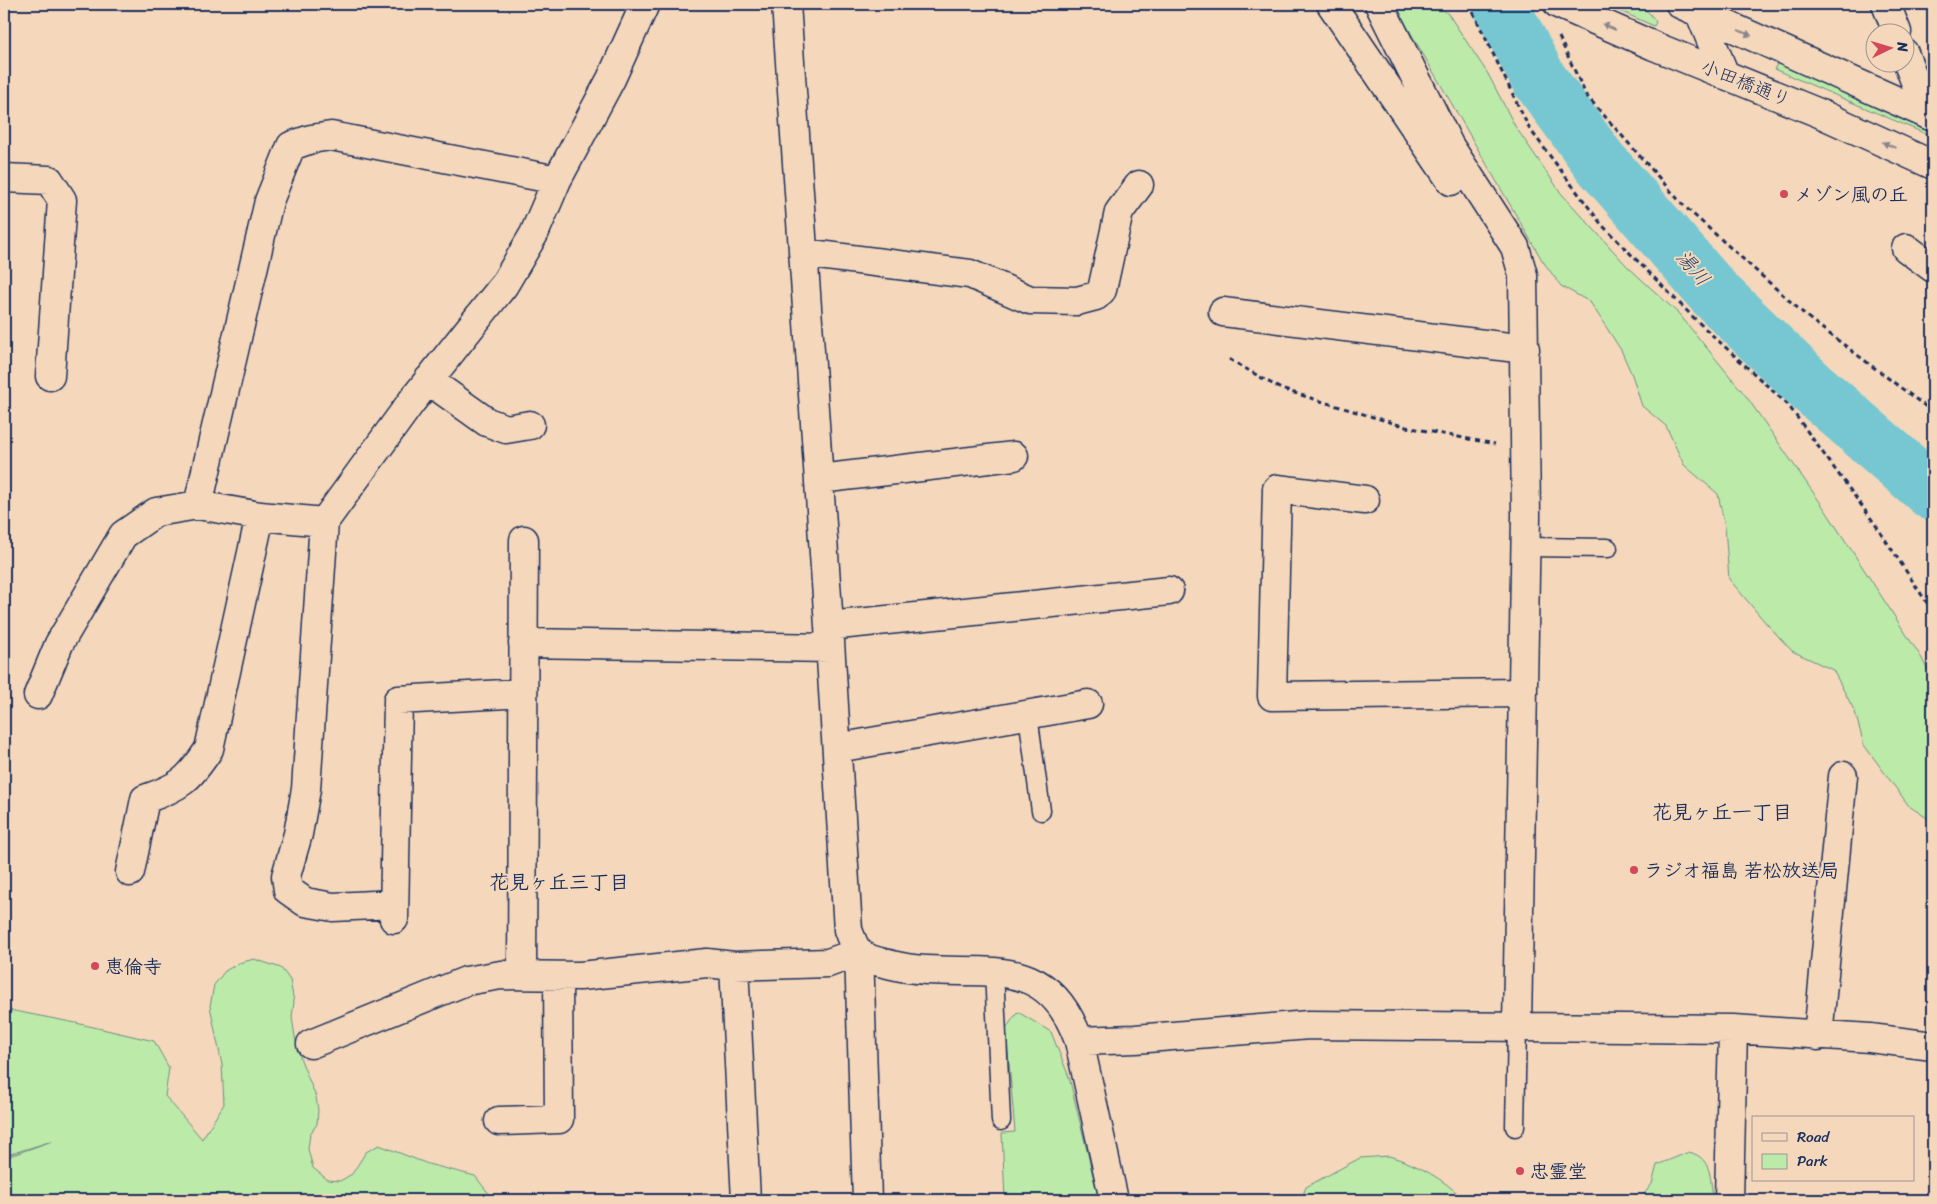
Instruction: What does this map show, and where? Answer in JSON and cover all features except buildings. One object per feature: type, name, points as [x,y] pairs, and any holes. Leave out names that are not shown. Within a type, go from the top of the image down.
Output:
[{"type":"street","points":[[523,693],[398,700],[394,912],[333,907],[305,902],[288,890],[286,876],[298,834],[306,789],[324,522],[428,380],[504,286],[534,234],[557,180],[611,79],[645,4]]},
{"type":"street","points":[[786,4],[830,637],[848,930],[859,952],[866,1200]]},
{"type":"street","points":[[1331,4],[1509,268],[1520,265]]},
{"type":"street","points":[[1379,4],[1449,146],[1516,247],[1523,274],[1525,547],[1517,1026]]},
{"type":"street","name":"小田橋通り","points":[[1558,4],[1654,46],[1819,113],[1933,164]]},
{"type":"street","points":[[1886,4],[1893,22]]},
{"type":"street","points":[[1692,7],[1725,74]]},
{"type":"street","points":[[1692,7],[1931,116]]},
{"type":"street","points":[[1912,72],[1931,116]]},
{"type":"street","points":[[198,505],[269,202],[291,146],[311,139],[331,136],[557,180]]},
{"type":"street","points":[[4,178],[49,180],[62,200],[50,376]]},
{"type":"street","points":[[803,253],[970,274],[1030,300],[1077,302],[1096,296],[1102,290],[1119,212],[1139,185]]},
{"type":"street","points":[[1906,248],[1933,268]]},
{"type":"street","points":[[1223,312],[1525,349]]},
{"type":"street","points":[[428,380],[487,422],[506,429],[530,425]]},
{"type":"street","points":[[819,479],[1014,456]]},
{"type":"street","points":[[1365,500],[1277,489],[1272,696],[1522,693]]},
{"type":"street","points":[[38,695],[59,644],[123,536],[156,512],[198,505],[260,516],[324,522]]},
{"type":"street","points":[[130,872],[145,799],[171,790],[194,772],[209,749],[260,516]]},
{"type":"street","points":[[522,975],[524,540]]},
{"type":"street","points":[[523,643],[830,637],[1169,591]]},
{"type":"street","points":[[837,748],[1088,704]]},
{"type":"street","points":[[1818,1036],[1843,776]]},
{"type":"street","points":[[310,1044],[466,981],[501,975],[580,976],[707,963],[734,966],[828,963],[859,952]]},
{"type":"street","points":[[859,952],[871,960],[902,968],[994,971],[1031,980],[1044,986],[1065,1010],[1079,1041],[1114,1200]]},
{"type":"street","points":[[734,966],[746,1200]]},
{"type":"street","points":[[499,1121],[559,1119],[558,976]]},
{"type":"street","points":[[1079,1041],[1135,1039],[1310,1024],[1732,1029],[1870,1038],[1933,1046]]},
{"type":"street","points":[[1729,1200],[1732,1029]]},
{"type":"lane","points":[[1525,547],[1608,548]]},
{"type":"lane","points":[[1028,715],[1041,811]]},
{"type":"lane","points":[[994,971],[1001,1120]]},
{"type":"lane","points":[[1515,1127],[1517,1026]]},
{"type":"path","points":[[1470,4],[1529,128],[1602,225],[1697,321],[1788,405],[1875,524],[1933,612]]},
{"type":"path","points":[[1558,35],[1586,95],[1684,206],[1811,320],[1933,412]]},
{"type":"path","points":[[1229,359],[1281,389],[1406,428],[1525,450]]},
{"type":"green space","points":[[1394,4],[1437,4],[1449,15],[1488,74],[1515,126],[1561,193],[1627,266],[1679,314],[1746,396],[1822,505],[1921,657],[1933,680],[1933,822],[1909,806],[1864,745],[1855,712],[1833,670],[1792,651],[1729,579],[1725,527],[1718,494],[1684,465],[1666,426],[1642,406],[1632,375],[1621,350],[1590,302],[1561,286],[1542,260]]},
{"type":"green space","points":[[1604,4],[1628,4],[1640,7],[1651,15],[1656,22],[1654,26]]},
{"type":"green space","points":[[1778,63],[1933,132],[1933,137],[1774,69]]},
{"type":"green space","points":[[254,959],[281,968],[290,980],[294,1002],[292,1017],[295,1037],[301,1060],[316,1097],[318,1110],[317,1124],[310,1134],[308,1149],[313,1168],[328,1180],[340,1181],[352,1174],[366,1152],[379,1145],[428,1164],[475,1176],[494,1200],[4,1200],[4,1158],[52,1141],[4,1156],[4,1009],[154,1041],[169,1068],[165,1096],[202,1139],[224,1104],[222,1065],[210,1006],[214,985],[225,971],[239,963]]},
{"type":"green space","points":[[1018,1012],[1051,1032],[1069,1077],[1099,1200],[1005,1200],[1002,1133],[1015,1132],[1006,1028]]},
{"type":"green space","points":[[1689,1152],[1702,1159],[1709,1171],[1713,1200],[1639,1200],[1652,1184],[1657,1165]]},
{"type":"green space","points":[[1389,1156],[1430,1173],[1465,1200],[1301,1200],[1306,1187],[1360,1158]]},
{"type":"waterway","name":"湯川","points":[[1500,4],[1539,79],[1600,162],[1714,293],[1809,385],[1933,493]]},
{"type":"place","name":"メゾン風の丘","points":[[1784,194]]},
{"type":"place","name":"ラジオ福島 若松放送局","points":[[1634,870]]},
{"type":"place","name":"恵倫寺","points":[[95,966]]},
{"type":"place","name":"忠霊堂","points":[[1520,1171]]},
{"type":"district","name":"花見ヶ丘一丁目","points":[[1722,812]]},
{"type":"district","name":"花見ヶ丘三丁目","points":[[559,882]]}]
